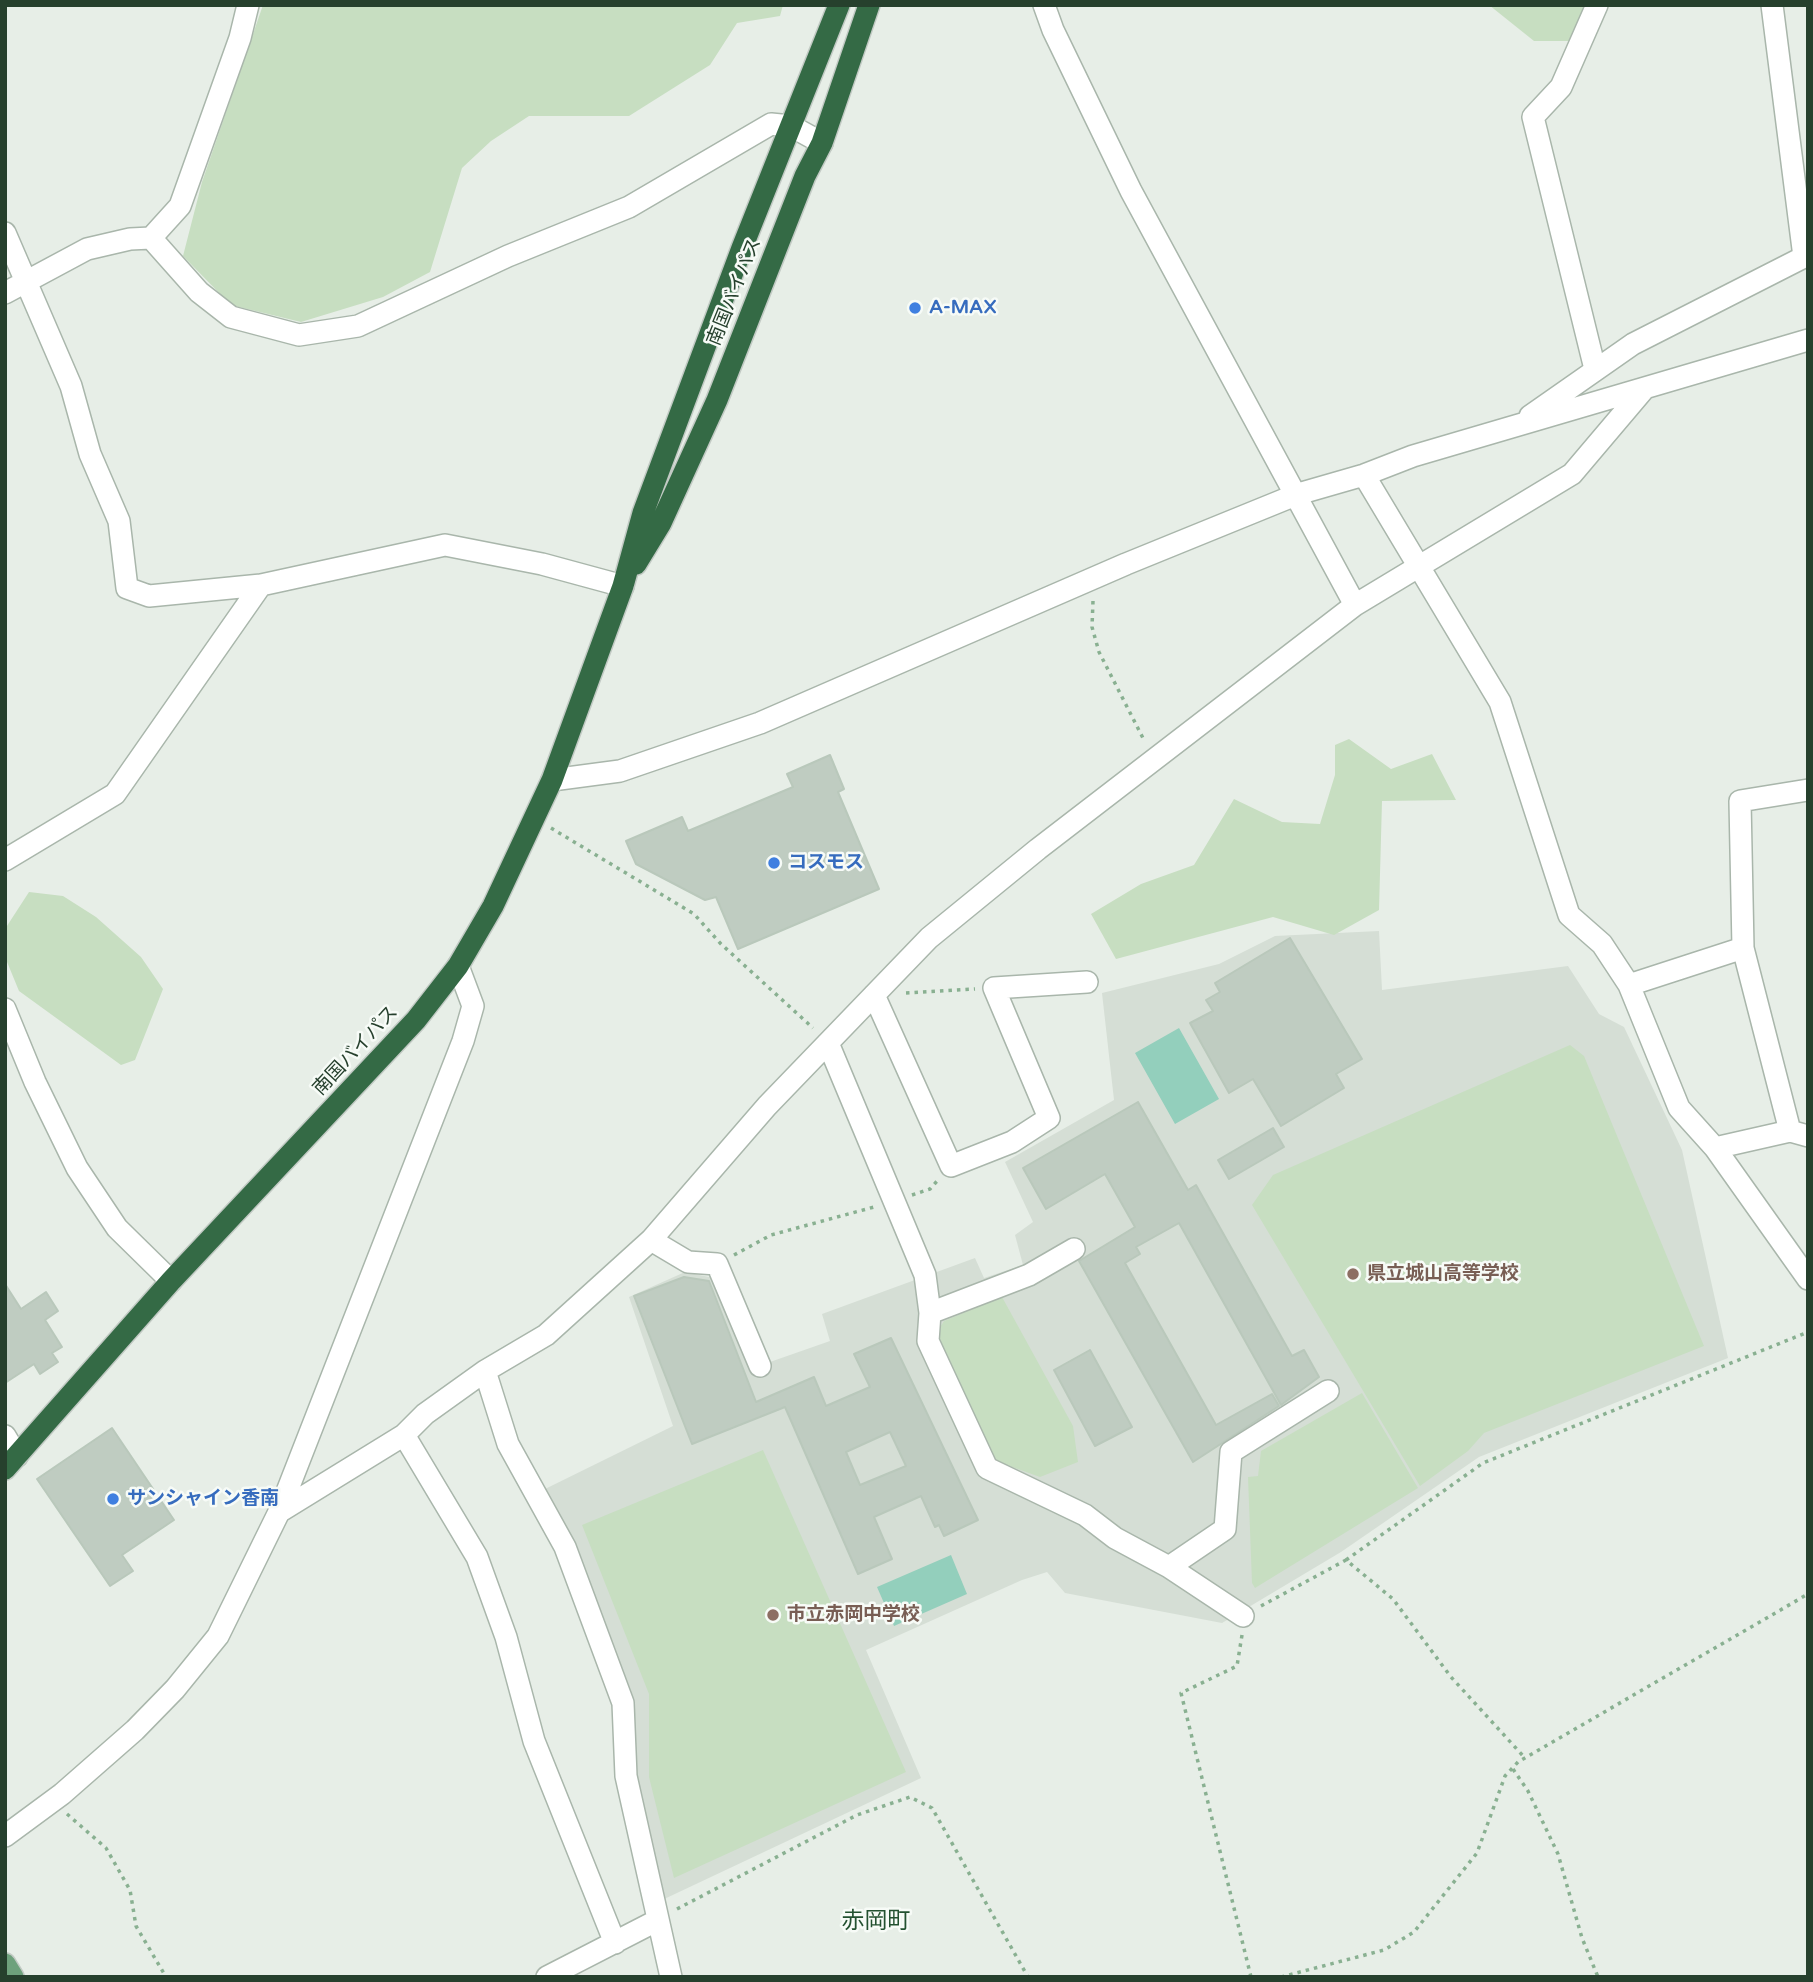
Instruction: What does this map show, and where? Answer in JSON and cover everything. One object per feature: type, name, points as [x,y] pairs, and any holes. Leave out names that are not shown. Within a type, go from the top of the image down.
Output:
[{"type":"highway","name":"南国バイパス","points":[[11,1463],[171,1281],[416,1020],[458,966],[492,906],[552,780],[622,586],[643,513],[839,5]]},
{"type":"highway","name":"南国バイパス","points":[[622,586],[661,523],[706,425],[805,176],[822,144],[869,5]]},
{"type":"main road","points":[[5,1964],[13,1977]]},
{"type":"street","points":[[151,239],[180,206],[240,38],[247,5]]},
{"type":"street","points":[[1044,5],[1053,30],[1131,191],[1298,494],[1355,605]]},
{"type":"street","points":[[1595,369],[1533,117],[1561,86],[1597,5]]},
{"type":"street","points":[[1517,425],[1633,344],[1804,257],[1772,5]]},
{"type":"street","points":[[5,293],[87,249],[130,239],[151,239],[200,292],[232,317],[299,335],[358,326],[508,256],[629,207],[771,124],[791,126],[822,144]]},
{"type":"street","points":[[5,233],[71,386],[90,454],[119,521],[127,588],[149,596],[261,585],[445,545],[542,564],[622,586]]},
{"type":"street","points":[[552,780],[620,771],[760,723],[1094,578],[1298,494],[1364,475],[1413,456],[1808,340]]},
{"type":"street","points":[[279,1512],[404,1435],[425,1414],[485,1371],[546,1335],[652,1240],[767,1106],[929,939],[1355,605],[1572,474],[1644,389]]},
{"type":"street","points":[[1364,475],[1500,702],[1569,915],[1602,944],[1629,985],[1679,1108],[1715,1148],[1808,1279]]},
{"type":"street","points":[[5,860],[115,794],[261,585]]},
{"type":"street","points":[[1715,1148],[1799,1133],[1743,948],[1740,802],[1808,790]]},
{"type":"street","points":[[1629,985],[1743,948]]},
{"type":"street","points":[[5,1836],[52,1801],[135,1730],[175,1689],[218,1636],[279,1512],[463,1041],[473,1006],[458,966]]},
{"type":"street","points":[[874,995],[951,1166],[1012,1142],[1049,1118],[994,988],[1087,982]]},
{"type":"street","points":[[5,1009],[35,1082],[77,1168],[117,1228],[171,1281]]},
{"type":"street","points":[[828,1042],[925,1275],[930,1313],[928,1341],[987,1468],[1085,1515],[1115,1538],[1169,1567],[1243,1616]]},
{"type":"street","points":[[652,1240],[688,1262],[717,1265],[760,1366]]},
{"type":"street","points":[[930,1313],[1029,1275],[1074,1249]]},
{"type":"street","points":[[485,1371],[508,1444],[565,1547],[623,1703],[626,1776],[671,1977]]},
{"type":"street","points":[[1169,1567],[1225,1529],[1231,1452],[1328,1391]]},
{"type":"street","points":[[404,1435],[477,1557],[506,1637],[534,1741],[615,1943]]},
{"type":"street","points":[[5,1436],[11,1463]]},
{"type":"street","points":[[548,1976],[658,1920]]},
{"type":"path","points":[[1094,578],[1091,627],[1099,652],[1154,760]]},
{"type":"path","points":[[534,818],[694,914],[721,944],[828,1042]]},
{"type":"path","points":[[874,995],[994,988]]},
{"type":"path","points":[[717,1265],[771,1235],[930,1189],[951,1166]]},
{"type":"path","points":[[1251,1977],[1181,1693],[1237,1666],[1243,1616],[1346,1560],[1482,1462],[1808,1332]]},
{"type":"path","points":[[1346,1560],[1393,1599],[1451,1677],[1525,1758]]},
{"type":"path","points":[[1280,1977],[1384,1950],[1414,1932],[1478,1853],[1505,1776],[1525,1758],[1808,1594]]},
{"type":"path","points":[[1513,1769],[1528,1791],[1558,1854],[1583,1938],[1598,1977]]},
{"type":"path","points":[[658,1920],[858,1815],[910,1797],[932,1808],[1028,1977]]},
{"type":"path","points":[[52,1801],[106,1848],[130,1890],[136,1926],[166,1977]]},
{"type":"shaded area","points":[[263,5],[783,5],[780,16],[737,23],[710,65],[629,116],[529,116],[491,141],[462,168],[430,272],[383,297],[301,322],[231,305],[183,256],[202,182]]},
{"type":"shaded area","points":[[1489,5],[1586,5],[1569,41],[1534,41]]},
{"type":"shaded area","points":[[1349,739],[1391,769],[1432,754],[1456,800],[1382,801],[1379,910],[1334,935],[1273,917],[1116,959],[1091,914],[1141,884],[1194,865],[1234,799],[1282,822],[1320,824],[1335,775],[1335,745]]},
{"type":"shaded area","points":[[29,892],[63,896],[96,917],[141,957],[163,989],[135,1060],[121,1065],[19,991],[5,957],[5,929]]},
{"type":"shaded area","name":"県立城山高等学校","points":[[1379,931],[1382,990],[1568,966],[1599,1014],[1624,1027],[1682,1150],[1728,1358],[1479,1457],[1341,1552],[1222,1623],[1065,1593],[1047,1572],[1022,1580],[866,1650],[921,1778],[660,1901],[635,1760],[631,1691],[571,1536],[543,1490],[673,1426],[629,1297],[685,1272],[714,1278],[750,1369],[830,1341],[822,1314],[975,1258],[984,1278],[1023,1265],[1015,1235],[1033,1222],[1005,1162],[1114,1100],[1102,993],[1219,964],[1275,936]]},
{"type":"shaded area","points":[[1179,1028],[1219,1099],[1175,1124],[1135,1053]]},
{"type":"shaded area","points":[[1570,1045],[1584,1056],[1704,1346],[1484,1433],[1468,1451],[1420,1486],[1252,1205],[1273,1175]]},
{"type":"shaded area","points":[[1002,1297],[1073,1426],[1078,1462],[1040,1477],[993,1460],[935,1335],[944,1321]]},
{"type":"shaded area","points":[[1362,1393],[1418,1488],[1255,1588],[1252,1583],[1248,1477],[1258,1476],[1261,1451]]},
{"type":"shaded area","points":[[763,1450],[906,1772],[674,1878],[649,1777],[649,1694],[582,1525]]},
{"type":"shaded area","points":[[951,1555],[967,1594],[894,1626],[877,1587]]},
{"type":"building","points":[[830,755],[844,789],[838,792],[879,889],[738,949],[716,897],[705,900],[636,864],[626,841],[682,817],[688,831],[793,787],[787,774]]},
{"type":"building","points":[[1290,938],[1362,1059],[1336,1074],[1344,1088],[1281,1126],[1253,1079],[1229,1093],[1190,1023],[1213,1011],[1206,1000],[1220,992],[1215,983]]},
{"type":"building","points":[[1138,1102],[1188,1190],[1196,1185],[1292,1356],[1304,1350],[1319,1377],[1281,1405],[1179,1223],[1136,1247],[1140,1254],[1125,1263],[1216,1425],[1272,1394],[1279,1406],[1193,1462],[1079,1261],[1135,1227],[1105,1174],[1046,1209],[1023,1168]]},
{"type":"building","points":[[1273,1128],[1284,1147],[1229,1179],[1218,1160]]},
{"type":"building","points":[[684,1277],[709,1281],[756,1402],[814,1377],[826,1406],[870,1387],[854,1354],[891,1338],[978,1520],[944,1536],[939,1525],[935,1527],[921,1496],[874,1517],[892,1559],[858,1574],[785,1407],[692,1444],[634,1296]],"holes":[[[890,1432],[906,1466],[860,1485],[846,1452]]]},
{"type":"building","points":[[5,1284],[21,1309],[46,1292],[58,1311],[45,1320],[62,1347],[52,1353],[58,1362],[40,1374],[34,1364],[5,1383]]},
{"type":"building","points":[[1090,1350],[1132,1427],[1095,1446],[1054,1370]]},
{"type":"building","points":[[112,1428],[174,1520],[122,1555],[133,1571],[110,1586],[37,1479]]},
{"type":"place","name":"A-MAX","points":[[915,308]]},
{"type":"place","name":"コスモス","points":[[774,863]]},
{"type":"place","name":"県立城山高等学校","points":[[1353,1274]]},
{"type":"place","name":"サンシャイン香南","points":[[113,1499]]},
{"type":"place","name":"市立赤岡中学校","points":[[773,1615]]},
{"type":"district","name":"赤岡町","points":[[876,1922]]}]
